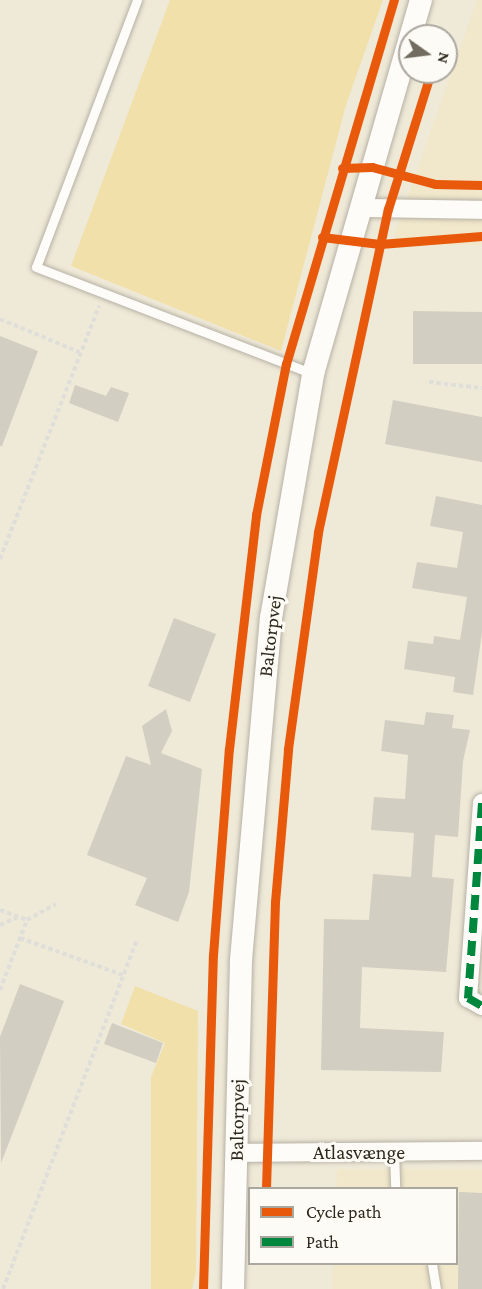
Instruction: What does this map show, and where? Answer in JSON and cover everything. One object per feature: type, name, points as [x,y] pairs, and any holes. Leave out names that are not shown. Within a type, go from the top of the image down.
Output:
[{"type":"street","name":"Baltorpvej","points":[[233,1289],[241,960],[271,618],[313,374],[421,0]]},
{"type":"street","points":[[361,208],[482,210]]},
{"type":"street","points":[[482,802],[468,998],[482,1006]]},
{"type":"street","name":"Atlasvænge","points":[[236,1153],[482,1151]]},
{"type":"lane","points":[[137,0],[36,267],[313,374]]},
{"type":"lane","points":[[394,1152],[395,1187]]},
{"type":"lane","points":[[432,1265],[436,1289]]},
{"type":"path","points":[[0,559],[104,293]]},
{"type":"path","points":[[0,319],[80,352]]},
{"type":"path","points":[[429,382],[482,388]]},
{"type":"path","points":[[0,990],[27,920],[56,904]]},
{"type":"path","points":[[0,910],[27,920]]},
{"type":"path","points":[[0,925],[19,917]]},
{"type":"path","points":[[20,938],[123,975]]},
{"type":"path","points":[[3,1289],[137,940]]},
{"type":"shaded area","points":[[170,0],[383,0],[346,105],[281,351],[71,266]]},
{"type":"shaded area","points":[[477,0],[482,0],[482,245],[391,244],[447,84],[458,84],[458,54]]},
{"type":"shaded area","points":[[135,986],[198,1011],[196,1272],[192,1289],[151,1289],[151,1077],[165,1043],[121,1024]]},
{"type":"shaded area","points":[[337,1169],[482,1169],[482,1289],[332,1289],[333,1265],[458,1265],[458,1187],[336,1187]]},
{"type":"building","points":[[413,311],[482,312],[482,364],[413,364]]},
{"type":"building","points":[[0,336],[38,351],[2,446],[0,446]]},
{"type":"building","points":[[75,385],[106,396],[111,387],[129,393],[118,422],[69,403]]},
{"type":"building","points":[[393,400],[482,417],[482,462],[385,444]]},
{"type":"building","points":[[436,496],[482,505],[482,633],[473,695],[453,692],[455,677],[404,669],[408,641],[433,644],[434,636],[460,640],[467,597],[412,588],[417,562],[457,568],[463,532],[430,526]]},
{"type":"building","points":[[174,618],[216,634],[190,702],[148,686]]},
{"type":"building","points":[[166,709],[172,731],[161,753],[202,769],[189,892],[178,922],[135,905],[147,878],[87,855],[126,756],[151,765],[142,726]]},
{"type":"building","points":[[426,712],[454,715],[452,728],[470,730],[463,761],[458,837],[435,835],[432,877],[454,879],[446,972],[362,967],[360,1028],[444,1032],[441,1072],[321,1070],[324,919],[369,920],[373,874],[411,877],[414,833],[371,830],[374,797],[405,799],[408,755],[381,751],[385,720],[424,725]]},
{"type":"building","points":[[20,984],[64,1001],[1,1163],[0,1037]]},
{"type":"building","points":[[112,1023],[163,1043],[156,1063],[104,1044]]},
{"type":"building","points":[[459,1192],[482,1193],[482,1289],[458,1289]]},
{"type":"marked path","points":[[482,803],[468,998],[482,1006]]},
{"type":"cycle path","points":[[203,1289],[213,955],[229,749],[256,515],[286,364],[394,0]]},
{"type":"cycle path","points":[[266,1187],[275,902],[288,749],[318,532],[388,209],[427,84]]},
{"type":"cycle path","points":[[342,168],[372,167],[435,184],[482,185]]},
{"type":"cycle path","points":[[322,237],[380,244],[482,236]]}]
